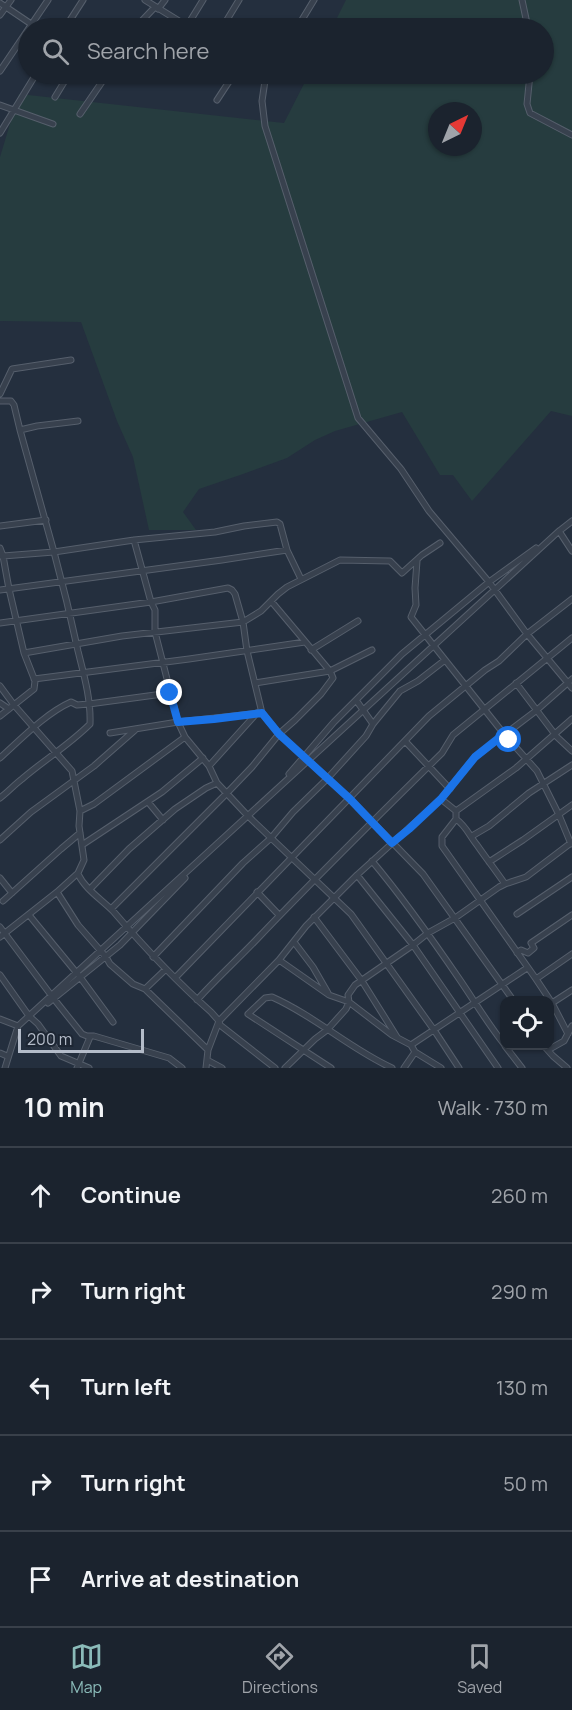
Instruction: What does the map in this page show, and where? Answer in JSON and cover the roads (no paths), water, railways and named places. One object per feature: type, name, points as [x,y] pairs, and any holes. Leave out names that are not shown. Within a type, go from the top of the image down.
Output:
[{"type":"street","points":[[0,15],[11,0]]},
{"type":"street","points":[[35,18],[48,0]]},
{"type":"street","points":[[71,18],[83,0]]},
{"type":"street","points":[[145,0],[172,18]]},
{"type":"street","points":[[146,18],[165,0]]},
{"type":"street","points":[[193,18],[203,0]]},
{"type":"street","points":[[228,18],[239,0]]},
{"type":"street","points":[[303,18],[314,0]]},
{"type":"street","points":[[522,0],[526,18]]},
{"type":"street","points":[[0,3],[22,18]]},
{"type":"street","points":[[0,71],[18,44]]},
{"type":"street","points":[[0,133],[30,84]]},
{"type":"street","points":[[55,97],[63,84]]},
{"type":"street","points":[[80,114],[100,84]]},
{"type":"street","points":[[217,100],[227,84]]},
{"type":"street","points":[[265,84],[262,102],[265,126],[358,418],[401,469],[429,511],[489,582],[527,634],[570,681],[572,688]]},
{"type":"street","points":[[529,84],[526,104],[530,113],[572,135]]},
{"type":"street","points":[[0,105],[53,124]]},
{"type":"street","points":[[0,394],[12,369],[71,360]]},
{"type":"street","points":[[0,401],[11,401],[14,405],[70,614],[89,704],[90,724],[0,798]]},
{"type":"street","points":[[20,430],[78,421]]},
{"type":"street","points":[[0,526],[46,520]]},
{"type":"street","points":[[3,1068],[18,1026],[132,934],[402,654],[489,582],[572,521]]},
{"type":"street","points":[[1,556],[54,552],[278,522],[287,550],[302,579]]},
{"type":"street","points":[[559,531],[572,551]]},
{"type":"street","points":[[3,1068],[18,1026],[559,531]]},
{"type":"street","points":[[135,540],[155,610],[155,632],[170,693],[185,737],[209,766],[217,783],[248,816],[351,914],[459,1068]]},
{"type":"street","points":[[24,653],[155,632],[243,622],[261,611],[278,594],[340,560],[390,561],[402,573],[440,543]]},
{"type":"street","points":[[0,548],[24,653],[34,679],[34,689],[0,716]]},
{"type":"street","points":[[0,590],[287,550]]},
{"type":"street","points":[[285,1068],[302,1050],[327,1030],[346,1009],[350,990],[428,933],[506,884],[526,877],[572,844],[537,771],[504,734],[411,617],[416,605],[417,561]]},
{"type":"street","points":[[0,623],[152,602],[228,588],[232,590],[243,622],[259,713],[350,799],[423,874],[510,996]]},
{"type":"street","points":[[175,978],[429,716],[572,599]]},
{"type":"street","points":[[111,909],[252,767],[279,734],[328,686],[333,678],[330,671],[271,601]]},
{"type":"street","points":[[311,650],[358,621]]},
{"type":"street","points":[[197,1000],[314,879],[442,753],[453,735],[572,638]]},
{"type":"street","points":[[34,679],[305,642]]},
{"type":"street","points":[[255,683],[330,671],[372,650]]},
{"type":"street","points":[[153,957],[327,779],[366,736],[400,691],[446,660]]},
{"type":"street","points":[[206,1068],[208,1050],[219,1021],[279,960],[314,917],[357,874],[441,799],[475,757],[537,710],[570,681]]},
{"type":"street","points":[[516,683],[525,698],[572,751]]},
{"type":"street","points":[[0,686],[11,707],[34,728],[72,771],[80,811],[79,826],[84,860],[78,874],[2,935]]},
{"type":"street","points":[[0,758],[34,728],[71,702],[77,705],[89,704],[170,693]]},
{"type":"street","points":[[356,700],[373,724]]},
{"type":"street","points":[[0,703],[11,707]]},
{"type":"street","points":[[110,733],[178,722],[259,713]]},
{"type":"street","points":[[209,766],[259,713]]},
{"type":"street","points":[[456,811],[526,759],[572,719]]},
{"type":"street","points":[[0,840],[31,812],[75,781],[135,730]]},
{"type":"street","points":[[80,811],[185,737]]},
{"type":"street","points":[[405,741],[450,789]]},
{"type":"street","points":[[82,845],[148,802],[203,758]]},
{"type":"street","points":[[472,836],[489,826],[529,793],[572,765]]},
{"type":"street","points":[[90,889],[129,849],[163,820],[189,799],[217,783]]},
{"type":"street","points":[[441,799],[456,811]]},
{"type":"street","points":[[148,802],[163,820]]},
{"type":"street","points":[[489,862],[572,805]]},
{"type":"street","points":[[456,811],[456,819],[442,837],[442,846],[547,996]]},
{"type":"street","points":[[456,819],[472,836],[506,884]]},
{"type":"street","points":[[3,901],[80,833]]},
{"type":"street","points":[[372,861],[428,933],[500,1039]]},
{"type":"street","points":[[78,874],[153,957],[219,1021],[220,1025],[275,1068]]},
{"type":"street","points":[[357,874],[413,945],[498,1068]]},
{"type":"street","points":[[517,914],[572,877]]},
{"type":"street","points":[[0,878],[12,893]]},
{"type":"street","points":[[57,892],[78,925],[116,971],[133,984],[145,989],[208,1050]]},
{"type":"street","points":[[258,892],[279,915]]},
{"type":"street","points":[[29,915],[80,977],[113,1022]]},
{"type":"street","points":[[517,954],[521,950],[528,953],[534,948],[531,944],[572,915]]},
{"type":"street","points":[[314,917],[362,981],[397,1038]]},
{"type":"street","points":[[0,927],[2,935],[82,1034],[169,1058],[182,1068]]},
{"type":"street","points":[[294,942],[313,967],[329,994]]},
{"type":"street","points":[[536,979],[572,954]]},
{"type":"street","points":[[279,960],[329,994],[349,1002],[397,1038],[411,1045],[415,1052],[441,1068]]},
{"type":"street","points":[[411,1045],[527,968]]},
{"type":"street","points":[[145,989],[166,969]]},
{"type":"street","points":[[0,975],[29,1016],[44,1031],[62,1056],[78,1066],[90,1068]]},
{"type":"street","points":[[554,1002],[572,990]]},
{"type":"street","points":[[331,1068],[248,1014],[265,998],[272,997],[392,1068]]},
{"type":"street","points":[[554,1007],[568,1034]]},
{"type":"street","points":[[0,1019],[18,1026]]},
{"type":"street","points":[[554,1045],[564,1041],[572,1026]]},
{"type":"street","points":[[78,1066],[90,1037]]},
{"type":"street","points":[[509,1050],[522,1068]]},
{"type":"street","points":[[548,1050],[567,1068]]},
{"type":"street","points":[[404,1068],[415,1052]]},
{"type":"street","points":[[0,1053],[7,1056]]},
{"type":"street","points":[[207,1060],[222,1068]]}]
